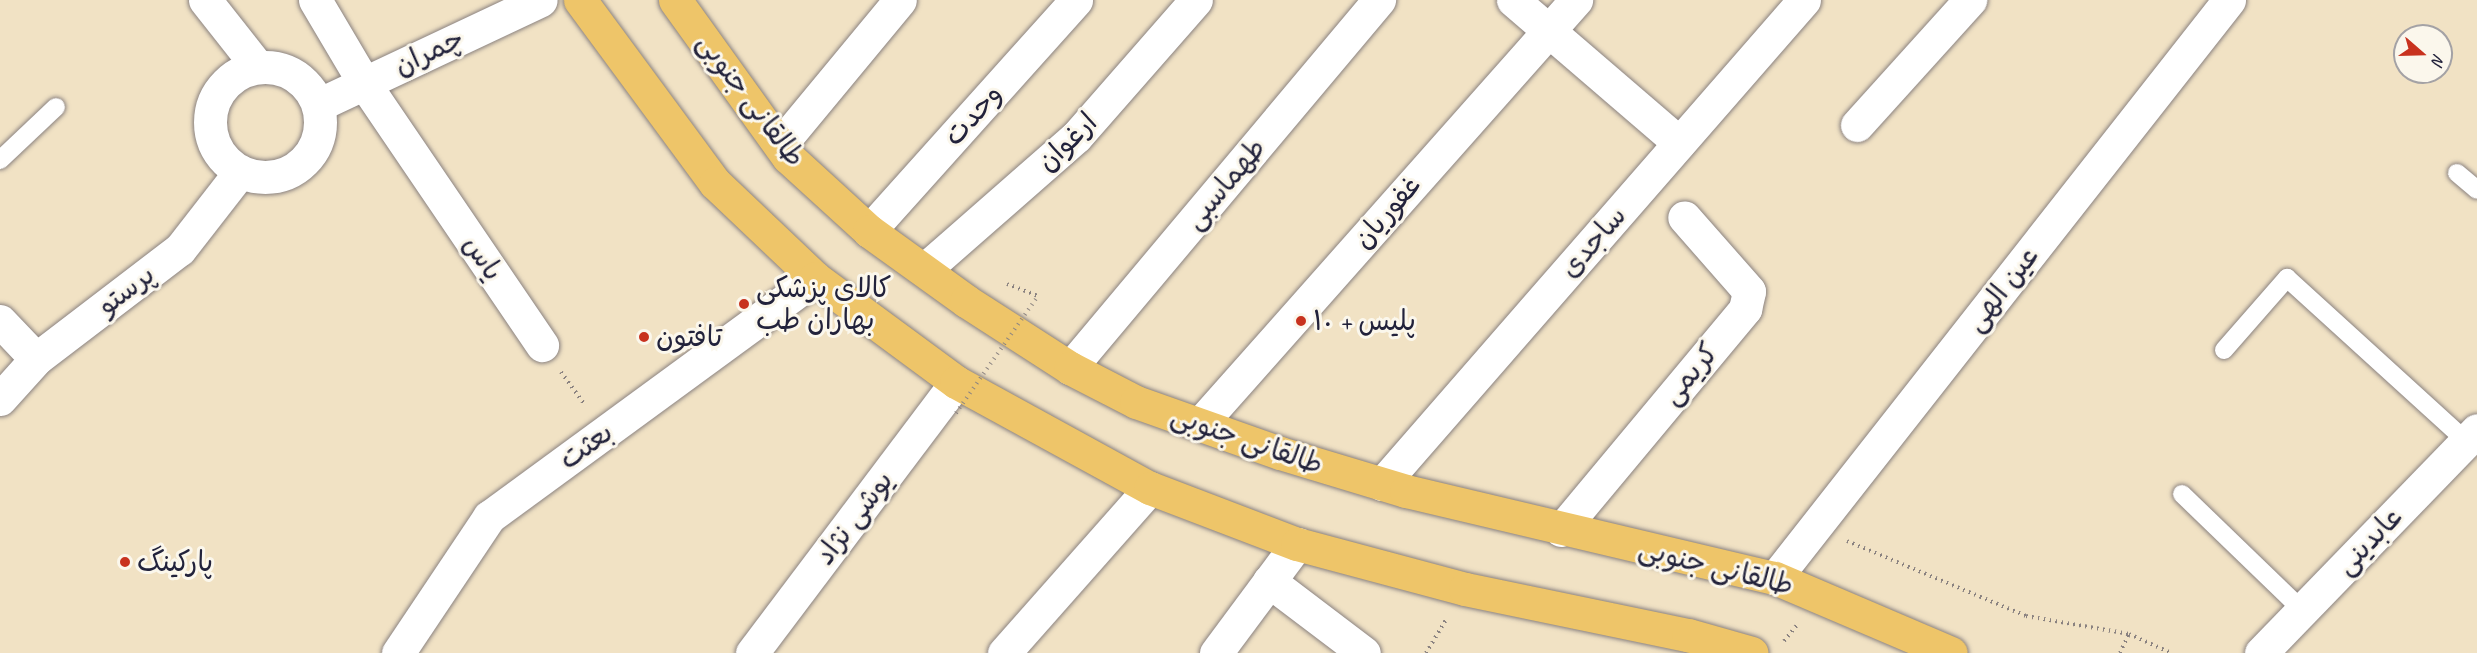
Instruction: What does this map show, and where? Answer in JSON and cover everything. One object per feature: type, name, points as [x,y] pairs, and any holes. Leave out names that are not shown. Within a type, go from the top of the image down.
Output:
[{"type":"main road","points":[[580,0],[715,183],[814,278],[956,398],[1150,488],[1298,544],[1465,589],[1688,635],[1752,653]]},
{"type":"main road","name":"طالقانی جنوبی","points":[[675,0],[780,145],[869,231],[1070,368],[1136,402],[1382,484],[1561,530],[1775,578],[1952,653]]},
{"type":"street","points":[[206,0],[258,67]]},
{"type":"street","name":"یاس","points":[[315,0],[364,83],[542,345]]},
{"type":"street","name":"چمران","points":[[318,105],[541,0]]},
{"type":"street","points":[[780,145],[900,0]]},
{"type":"street","name":"وحدت","points":[[869,231],[1076,0]]},
{"type":"street","name":"ارغوان","points":[[924,270],[1076,137],[1196,0]]},
{"type":"street","name":"طهماسبی","points":[[1070,368],[1379,0]]},
{"type":"street","points":[[1513,0],[1679,143]]},
{"type":"street","name":"غفوریان","points":[[1200,424],[1576,0]]},
{"type":"street","name":"ساجدی","points":[[1382,484],[1804,0]]},
{"type":"street","points":[[1857,124],[1970,0]]},
{"type":"street","name":"عین الهی","points":[[1775,578],[2229,0]]},
{"type":"street","points":[[258,67],[280,67],[296,75],[310,88],[318,105],[320,123],[317,142],[307,158],[276,176],[258,177],[240,172],[215,147],[210,111],[227,80],[258,67]]},
{"type":"street","name":"پرستو","points":[[0,399],[36,359],[180,249],[240,172]]},
{"type":"street","name":"کریمی","points":[[1561,530],[1744,309],[1749,291],[1684,217]]},
{"type":"street","name":"بعثت","points":[[398,653],[489,517],[814,278]]},
{"type":"street","points":[[0,321],[36,359]]},
{"type":"street","name":"یوشی نژاد","points":[[753,653],[956,398]]},
{"type":"street","name":"عابدینی","points":[[2261,653],[2472,435]]},
{"type":"street","points":[[1004,653],[1150,488]]},
{"type":"street","points":[[1216,653],[1298,544]]},
{"type":"street","points":[[1269,581],[1364,653]]},
{"type":"lane","points":[[0,159],[56,108]]},
{"type":"lane","points":[[2457,173],[2477,190]]},
{"type":"lane","points":[[2224,350],[2287,278],[2472,435]]},
{"type":"lane","points":[[2182,494],[2302,610]]},
{"type":"path","points":[[956,398],[1038,296],[1003,282]]},
{"type":"path","points":[[542,345],[605,432]]},
{"type":"path","points":[[1815,528],[2026,616],[2129,634],[2170,653]]},
{"type":"path","points":[[2121,653],[2129,634]]},
{"type":"place","name":"کالای پزشکی بهاران طب","points":[[744,304]]},
{"type":"place","name":"پلیس + ۱۰","points":[[1301,321]]},
{"type":"place","name":"تافتون","points":[[644,337]]},
{"type":"place","name":"پارکینگ","points":[[125,562]]}]
